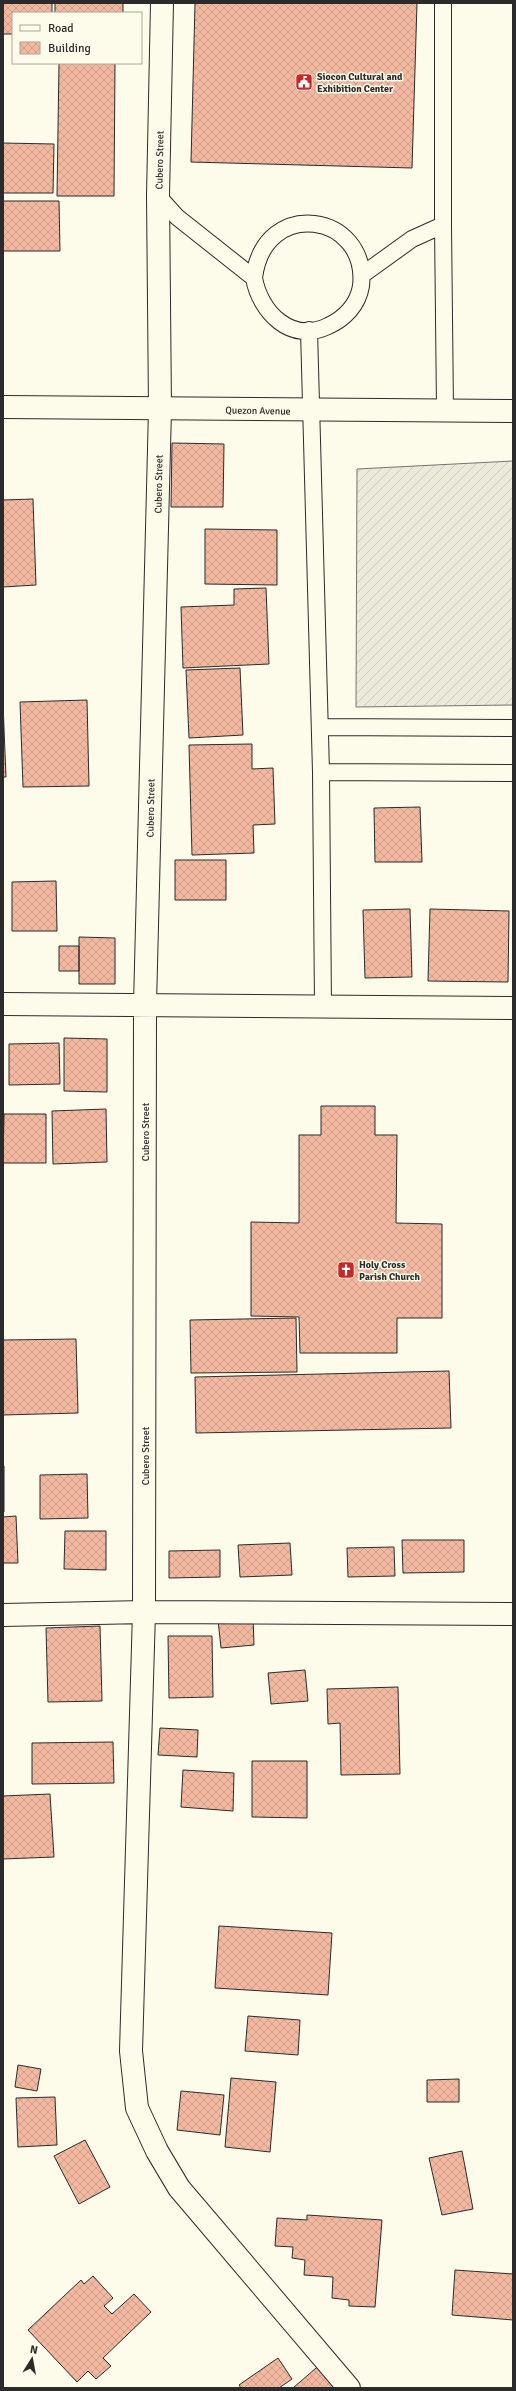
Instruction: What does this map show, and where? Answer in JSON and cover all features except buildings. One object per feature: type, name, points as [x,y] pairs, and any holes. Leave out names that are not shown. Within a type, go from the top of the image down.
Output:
[{"type":"street","name":"Cubero Street","points":[[162,3],[158,196],[160,409],[145,1005],[144,1612],[131,2051],[136,2108],[157,2151],[179,2188],[349,2388]]},
{"type":"street","name":"Quezon Avenue","points":[[3,407],[310,410],[445,409],[513,411]]},
{"type":"street","points":[[3,1004],[513,1008]]},
{"type":"street","points":[[3,1615],[144,1612],[513,1614]]},
{"type":"lane","points":[[443,3],[442,225],[445,409]]},
{"type":"lane","points":[[158,196],[178,217],[254,278]]},
{"type":"lane","points":[[307,223],[323,225],[339,233],[351,244],[359,259],[362,275],[360,292],[353,307],[341,319],[326,327],[309,330],[293,328],[277,321],[266,310],[257,294],[254,278],[256,262],[263,246],[275,234],[290,226],[307,223]]},
{"type":"lane","points":[[362,275],[412,239],[442,225]]},
{"type":"lane","points":[[309,330],[321,772],[323,1007]]},
{"type":"lane","points":[[320,727],[513,728]]},
{"type":"lane","points":[[321,772],[513,773]]},
{"type":"shaded area","points":[[513,461],[513,705],[356,707],[357,469]]},
{"type":"place","name":"Siocon Cultural and Exhibition Center","points":[[304,82]]},
{"type":"place","name":"Holy Cross Parish Church","points":[[346,1270]]}]
